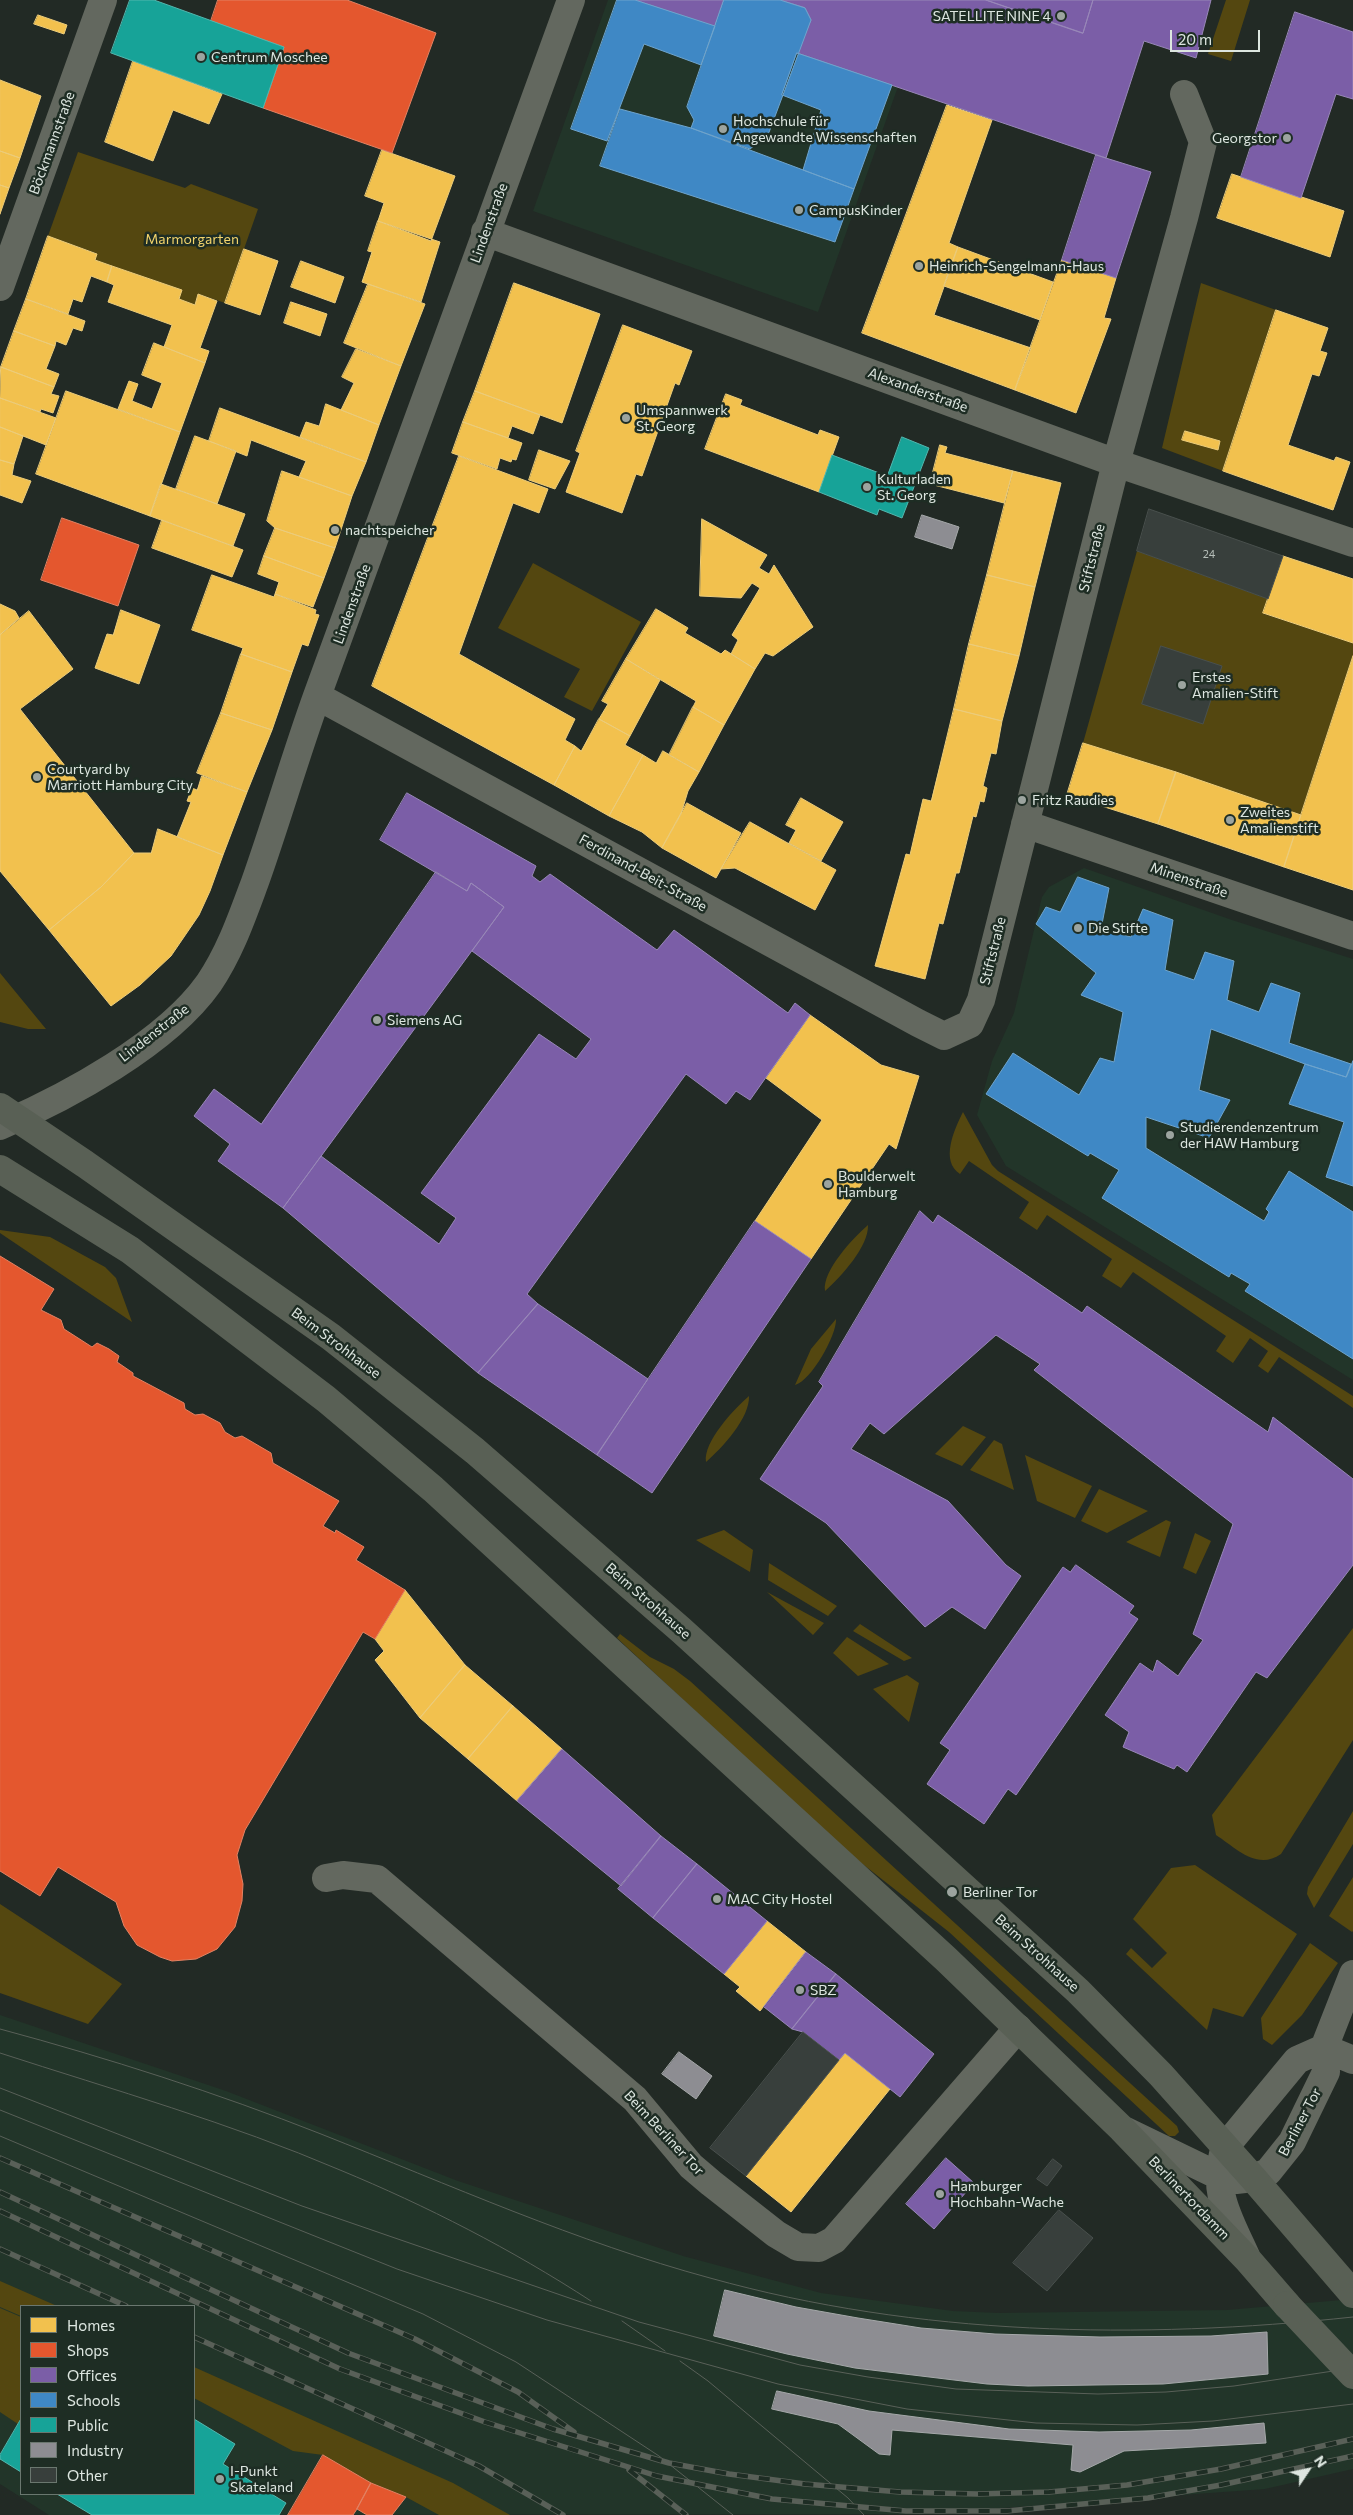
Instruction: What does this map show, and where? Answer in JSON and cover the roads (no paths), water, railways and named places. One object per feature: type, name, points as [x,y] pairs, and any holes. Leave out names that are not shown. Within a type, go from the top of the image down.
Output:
[{"type":"main road","name":"Beim Strohhause","points":[[6,1117],[93,1169],[331,1337],[475,1451],[681,1630],[1078,1991],[1161,2075],[1225,2147]]},
{"type":"main road","points":[[0,1170],[130,1250],[333,1405],[440,1496],[946,1959],[1018,2028]]},
{"type":"main road","name":"Berlinertordamm","points":[[1018,2028],[1122,2129],[1248,2260],[1287,2305],[1353,2375]]},
{"type":"main road","points":[[1225,2147],[1254,2178],[1353,2294]]},
{"type":"street","name":"Böckmannstraße","points":[[0,287],[103,0]]},
{"type":"street","name":"Lindenstraße","points":[[6,1117],[61,1098],[142,1045],[180,1014],[207,985],[235,935],[317,696],[571,0]]},
{"type":"street","name":"Stiftstraße","points":[[970,1024],[981,1000],[1116,463],[1184,218],[1203,142],[1184,94]]},
{"type":"street","name":"Alexanderstraße","points":[[485,232],[1116,463],[1353,543]]},
{"type":"street","name":"Ferdinand-Beit-Straße","points":[[317,696],[918,1023],[944,1036],[970,1024]]},
{"type":"street","name":"Minenstraße","points":[[1025,824],[1353,936]]},
{"type":"street","name":"Beim Berliner Tor","points":[[326,1878],[343,1875],[377,1878],[629,2093],[691,2166],[776,2234],[804,2248],[819,2248],[834,2240],[1018,2028]]},
{"type":"street","name":"Berliner Tor","points":[[1254,2178],[1268,2172],[1292,2142],[1326,2072],[1324,2048],[1353,1974]]},
{"type":"street","points":[[1248,2260],[1221,2201],[1219,2176],[1225,2147],[1297,2060],[1324,2048],[1353,2060]]},
{"type":"street","points":[[1122,2129],[1219,2176],[1236,2180],[1254,2178]]},
{"type":"tram line","points":[[0,2029],[122,2064],[242,2104],[514,2212],[660,2264],[789,2297],[868,2312],[948,2322],[1029,2328],[1110,2330],[1192,2329],[1353,2317]]},
{"type":"tram line","points":[[0,2053],[214,2122],[340,2170],[405,2198],[499,2246],[591,2301]]},
{"type":"tram line","points":[[0,2088],[302,2206],[639,2322],[800,2365],[868,2377],[956,2389],[1098,2394],[1166,2392],[1234,2386],[1353,2368]]},
{"type":"tram line","points":[[0,2110],[397,2269],[547,2320],[778,2384],[907,2409],[1036,2423],[1137,2425],[1213,2421],[1353,2404]]},
{"type":"tram line","points":[[0,2136],[423,2314],[516,2362],[659,2456],[733,2515]]},
{"type":"tram line","points":[[622,2321],[665,2351]]},
{"type":"tram line","points":[[680,2361],[708,2381],[848,2498],[864,2515]]},
{"type":"railway","points":[[0,2158],[415,2339],[518,2392],[574,2432]]},
{"type":"railway","points":[[0,2192],[348,2353],[553,2429],[669,2463],[729,2474],[805,2484],[900,2492],[977,2494],[1049,2492],[1127,2485],[1221,2469],[1353,2439]]},
{"type":"railway","points":[[0,2211],[340,2369],[485,2422],[657,2476],[772,2499],[906,2511],[1007,2511],[1148,2498],[1221,2485],[1353,2456]]},
{"type":"railway","points":[[0,2249],[124,2305]]},
{"type":"railway","points":[[195,2337],[479,2466],[563,2515]]},
{"type":"railway","points":[[629,2470],[686,2515]]},
{"type":"place","name":"SATELLITE NINE 4","points":[[1061,16]]},
{"type":"place","name":"Centrum Moschee","points":[[201,57]]},
{"type":"place","name":"Hochschule für Angewandte Wissenschaften","points":[[723,129]]},
{"type":"place","name":"Georgstor","points":[[1287,138]]},
{"type":"place","name":"CampusKinder","points":[[799,210]]},
{"type":"place","name":"Heinrich-Sengelmann-Haus","points":[[919,266]]},
{"type":"place","name":"Umspannwerk St. Georg","points":[[626,418]]},
{"type":"place","name":"Kulturladen St. Georg","points":[[867,487]]},
{"type":"place","name":"nachtspeicher","points":[[335,530]]},
{"type":"place","name":"Erstes Amalien-Stift","points":[[1182,685]]},
{"type":"place","name":"Courtyard by Marriott Hamburg City","points":[[37,777]]},
{"type":"place","name":"Fritz Raudies","points":[[1022,800]]},
{"type":"place","name":"Zweites Amalienstift","points":[[1230,820]]},
{"type":"place","name":"Die Stifte","points":[[1078,928]]},
{"type":"place","name":"Siemens AG","points":[[377,1020]]},
{"type":"place","name":"Studierendenzentrum der HAW Hamburg","points":[[1170,1135]]},
{"type":"place","name":"Boulderwelt Hamburg","points":[[828,1184]]},
{"type":"place","name":"Berliner Tor","points":[[952,1892]]},
{"type":"place","name":"MAC City Hostel","points":[[717,1899]]},
{"type":"place","name":"SBZ","points":[[800,1990]]},
{"type":"place","name":"Hamburger Hochbahn-Wache","points":[[940,2194]]},
{"type":"place","name":"I-Punkt Skateland","points":[[220,2479]]},
{"type":"park label","name":"Marmorgarten","points":[[192,239]]}]
